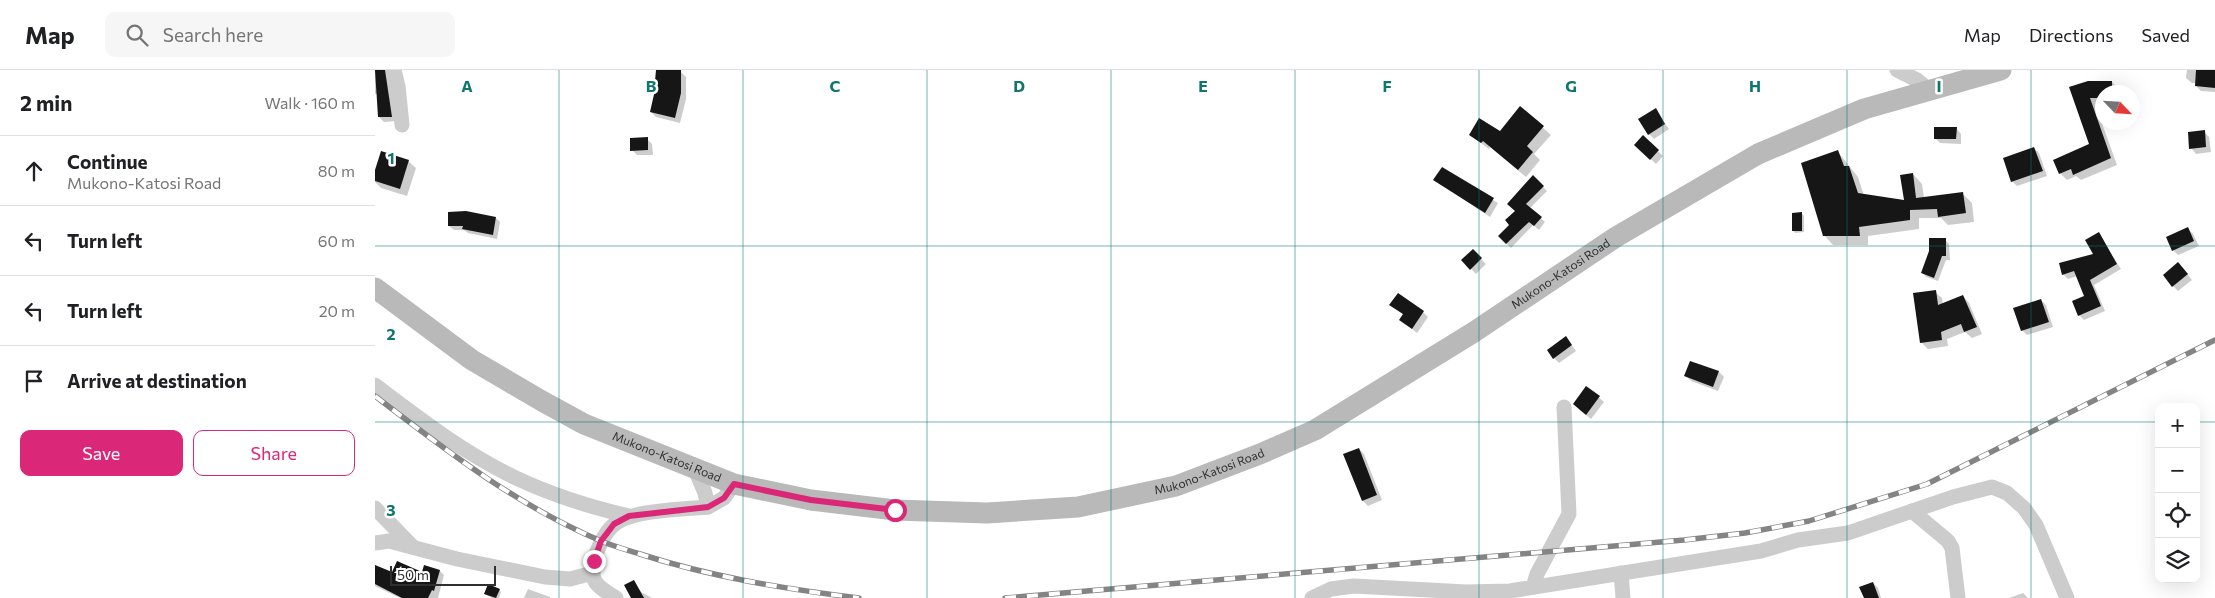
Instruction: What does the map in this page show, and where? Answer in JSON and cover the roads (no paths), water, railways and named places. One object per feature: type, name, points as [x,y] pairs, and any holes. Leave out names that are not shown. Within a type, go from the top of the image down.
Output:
[{"type":"main road","name":"Mukono-Katosi Road","points":[[375,288],[472,360],[584,424],[734,484],[811,500],[895,510],[987,514],[1078,507],[1176,486],[1260,454],[1315,430],[1474,332],[1616,237],[1758,154],[1864,109],[2001,70]]},
{"type":"street","points":[[394,70],[398,86],[402,125]]},
{"type":"street","points":[[1897,70],[1929,90]]},
{"type":"street","points":[[375,385],[472,455],[516,478],[571,500],[629,516]]},
{"type":"street","points":[[1533,587],[1537,574],[1569,514],[1564,407]]},
{"type":"street","points":[[695,469],[705,493],[708,507]]},
{"type":"street","points":[[616,598],[599,588],[593,573],[594,561],[601,541],[614,524],[629,516],[708,507],[724,498],[734,484]]},
{"type":"street","points":[[1312,598],[1331,589],[1354,586],[1510,594],[1533,587],[1761,551],[1798,540],[1848,533],[1953,496],[1992,487],[2007,493],[2024,508],[2036,524],[2067,598]]},
{"type":"street","points":[[375,508],[414,548]]},
{"type":"street","points":[[1912,511],[1948,541],[1952,548],[1958,598]]},
{"type":"street","points":[[375,544],[389,541],[545,577],[570,579],[593,573]]},
{"type":"street","points":[[1621,573],[1623,598]]},
{"type":"railway","points":[[1005,598],[1684,540],[1745,533],[1809,521],[1927,484],[2215,340]]},
{"type":"railway","points":[[375,396],[456,457],[511,494],[570,527],[601,541],[667,562],[721,576],[804,591],[859,598]]}]
